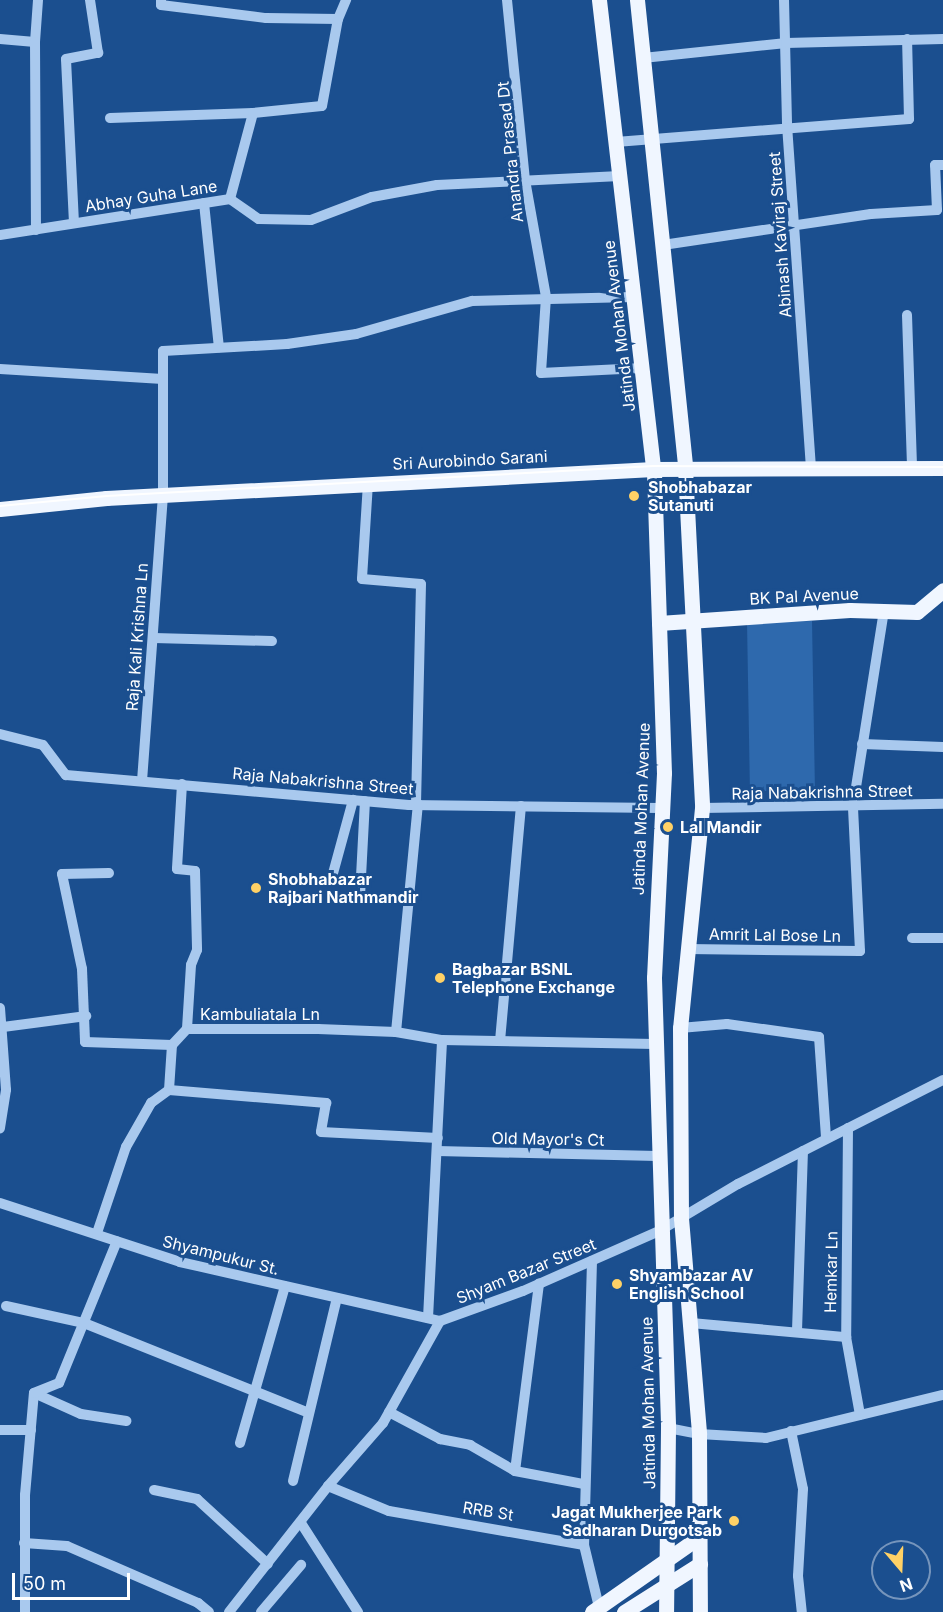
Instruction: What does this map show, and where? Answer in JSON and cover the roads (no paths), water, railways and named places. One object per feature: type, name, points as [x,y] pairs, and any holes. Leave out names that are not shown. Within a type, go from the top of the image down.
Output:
[{"type":"main road","name":"Jatinda Mohan Avenue","points":[[599,0],[653,469],[664,773],[660,808],[655,1044],[668,1428],[666,1612]]},
{"type":"main road","points":[[637,0],[685,468],[702,808],[680,1028],[681,1218],[699,1434],[700,1612]]},
{"type":"main road","name":"Sri Aurobindo Sarani","points":[[0,509],[163,495],[653,469],[943,468]]},
{"type":"main road","name":"BK Pal Avenue","points":[[659,623],[884,611],[917,612],[943,590]]},
{"type":"main road","points":[[595,1610],[699,1538]]},
{"type":"main road","points":[[624,1612],[699,1564]]},
{"type":"street","points":[[36,231],[35,42],[38,0]]},
{"type":"street","points":[[74,224],[66,59],[98,53],[90,0]]},
{"type":"street","points":[[161,0],[161,5],[266,18],[338,19]]},
{"type":"street","points":[[110,118],[253,113],[322,106],[338,19],[346,0]]},
{"type":"street","name":"Anandra Prasad Dt","points":[[507,0],[525,180],[546,297],[541,373],[642,368]]},
{"type":"street","name":"Abinash Kaviraj Street","points":[[784,0],[787,125],[811,467]]},
{"type":"street","points":[[0,39],[35,42]]},
{"type":"street","points":[[616,142],[787,125],[909,119],[907,39]]},
{"type":"street","points":[[643,58],[786,43],[943,39]]},
{"type":"street","points":[[230,199],[253,113]]},
{"type":"street","points":[[663,245],[795,225],[937,210],[935,165],[943,165]]},
{"type":"street","name":"Abhay Guha Lane","points":[[0,235],[230,199],[259,219],[311,220],[372,196],[437,185],[620,176]]},
{"type":"street","points":[[204,203],[219,347],[287,344],[356,334],[472,301],[546,297],[633,297]]},
{"type":"street","points":[[907,315],[912,467]]},
{"type":"street","name":"Raja Kali Krishna Ln","points":[[142,781],[163,495],[163,351],[219,347]]},
{"type":"street","points":[[0,369],[163,378]]},
{"type":"street","points":[[368,483],[362,579],[421,585],[417,804],[396,1032]]},
{"type":"street","points":[[853,806],[884,611]]},
{"type":"street","points":[[154,638],[272,641]]},
{"type":"street","name":"Raja Nabakrishna Street","points":[[0,734],[43,745],[66,775],[417,804],[660,808]]},
{"type":"street","points":[[862,744],[943,747]]},
{"type":"street","points":[[182,784],[177,869],[195,871],[197,939],[190,964],[187,1029]]},
{"type":"street","points":[[332,877],[352,800]]},
{"type":"street","points":[[360,896],[365,801]]},
{"type":"street","name":"Raja Nabakrishna Street","points":[[702,808],[943,804]]},
{"type":"street","points":[[500,1041],[521,806]]},
{"type":"street","name":"Amrit Lal Bose Ln","points":[[687,949],[860,951],[853,806]]},
{"type":"street","points":[[109,873],[62,874],[82,969],[86,1016],[85,1042],[172,1045],[169,1090]]},
{"type":"street","points":[[912,938],[943,938]]},
{"type":"street","points":[[0,1008],[6,1090],[0,1129]]},
{"type":"street","points":[[3,1034],[86,1016]]},
{"type":"street","points":[[680,1028],[727,1024],[819,1037],[826,1138]]},
{"type":"street","name":"Kambuliatala Ln","points":[[172,1045],[187,1029],[396,1032],[442,1040],[655,1044]]},
{"type":"street","points":[[428,1318],[442,1040]]},
{"type":"street","name":"Shyam Bazar Street","points":[[234,1610],[328,1486],[389,1412],[440,1321],[539,1284],[661,1230],[826,1138],[943,1080]]},
{"type":"street","points":[[97,1233],[126,1147],[150,1103],[169,1090],[326,1103],[321,1132],[438,1138]]},
{"type":"street","name":"Hemkar Ln","points":[[848,1128],[846,1337],[860,1415]]},
{"type":"street","name":"Old Mayor's Ct","points":[[437,1151],[657,1156]]},
{"type":"street","points":[[797,1331],[803,1151]]},
{"type":"street","name":"Shyampukur St.","points":[[0,1203],[180,1262],[440,1321]]},
{"type":"street","points":[[34,1393],[59,1383],[117,1241]]},
{"type":"street","points":[[592,1261],[593,1318],[583,1484],[584,1545],[595,1610]]},
{"type":"street","points":[[515,1471],[539,1284]]},
{"type":"street","points":[[240,1443],[285,1286]]},
{"type":"street","points":[[293,1481],[337,1298]]},
{"type":"street","points":[[6,1305],[84,1323],[257,1390],[309,1413]]},
{"type":"street","points":[[691,1323],[846,1337]]},
{"type":"street","points":[[34,1393],[81,1414],[126,1420]]},
{"type":"street","points":[[25,1612],[24,1543],[34,1393]]},
{"type":"street","points":[[668,1428],[699,1434],[766,1438],[943,1395]]},
{"type":"street","points":[[389,1412],[440,1438],[470,1445],[515,1471],[583,1484]]},
{"type":"street","points":[[0,1430],[31,1430]]},
{"type":"street","points":[[791,1431],[803,1489],[798,1576],[802,1612]]},
{"type":"street","name":"RRB St","points":[[328,1486],[389,1511],[584,1545]]},
{"type":"street","points":[[154,1490],[197,1499],[268,1564]]},
{"type":"street","points":[[301,1524],[358,1612]]},
{"type":"street","points":[[24,1543],[67,1546],[198,1603],[209,1612]]},
{"type":"street","points":[[261,1612],[301,1565]]},
{"type":"tram line","points":[[0,506],[107,496],[653,466],[943,467]]},
{"type":"place","name":"Shobhabazar Sutanuti","points":[[634,496]]},
{"type":"place","name":"Lal Mandir","points":[[668,827]]},
{"type":"place","name":"Shobhabazar Rajbari Nathmandir","points":[[256,888]]},
{"type":"place","name":"Bagbazar BSNL Telephone Exchange","points":[[440,978]]},
{"type":"place","name":"Shyambazar AV English School","points":[[617,1284]]},
{"type":"place","name":"Jagat Mukherjee Park Sadharan Durgotsab","points":[[734,1521]]}]
